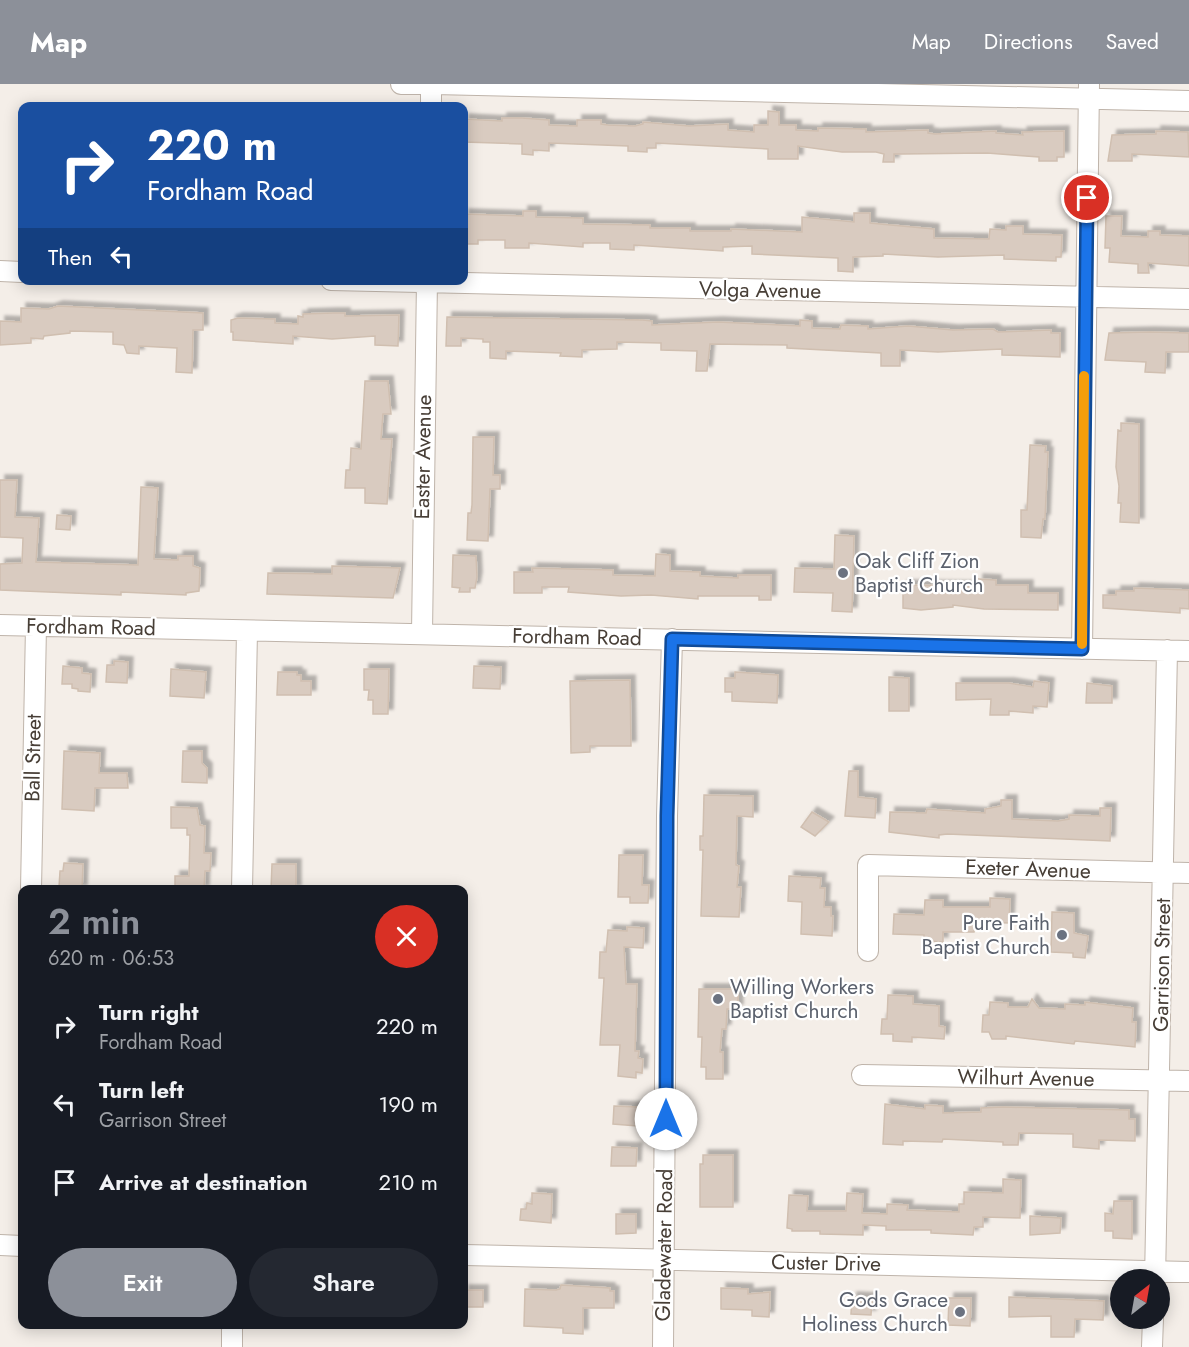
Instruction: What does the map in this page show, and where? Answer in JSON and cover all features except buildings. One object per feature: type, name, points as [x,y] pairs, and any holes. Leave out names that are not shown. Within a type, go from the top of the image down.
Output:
[{"type":"street","points":[[401,84],[1089,91],[1189,101]]},
{"type":"street","points":[[431,102],[432,84]]},
{"type":"street","points":[[1082,649],[1089,91]]},
{"type":"street","points":[[0,271],[18,272]]},
{"type":"street","name":"Volga Avenue","points":[[468,283],[1189,299]]},
{"type":"street","name":"Easter Avenue","points":[[422,633],[426,285]]},
{"type":"street","name":"Fordham Road","points":[[0,625],[1189,651]]},
{"type":"street","name":"Ball Street","points":[[31,885],[36,626]]},
{"type":"street","points":[[242,885],[248,632]]},
{"type":"street","name":"Gladewater Road","points":[[663,1347],[667,816],[672,639]]},
{"type":"street","name":"Garrison Street","points":[[1155,1269],[1167,650]]},
{"type":"street","name":"Exeter Avenue","points":[[868,951],[868,865],[1189,873]]},
{"type":"street","name":"Wilhurt Avenue","points":[[862,1075],[1189,1081]]},
{"type":"street","points":[[0,1245],[18,1246]]},
{"type":"street","name":"Custer Drive","points":[[468,1255],[1110,1274]]},
{"type":"street","name":"Custer Drive","points":[[1170,1274],[1189,1272]]},
{"type":"street","points":[[232,1329],[232,1347]]},
{"type":"street","points":[[1152,1347],[1153,1329]]},
{"type":"slow traffic","points":[[1082,644],[1084,376]]},
{"type":"place","name":"Oak Cliff Zion Baptist Church","points":[[843,573]]},
{"type":"place","name":"Pure Faith Baptist Church","points":[[1062,935]]},
{"type":"place","name":"Willing Workers Baptist Church","points":[[718,999]]},
{"type":"place","name":"Gods Grace Holiness Church","points":[[960,1312]]},
{"type":"route","points":[[666,1119],[667,816],[672,639],[1082,649],[1087,198]]}]
